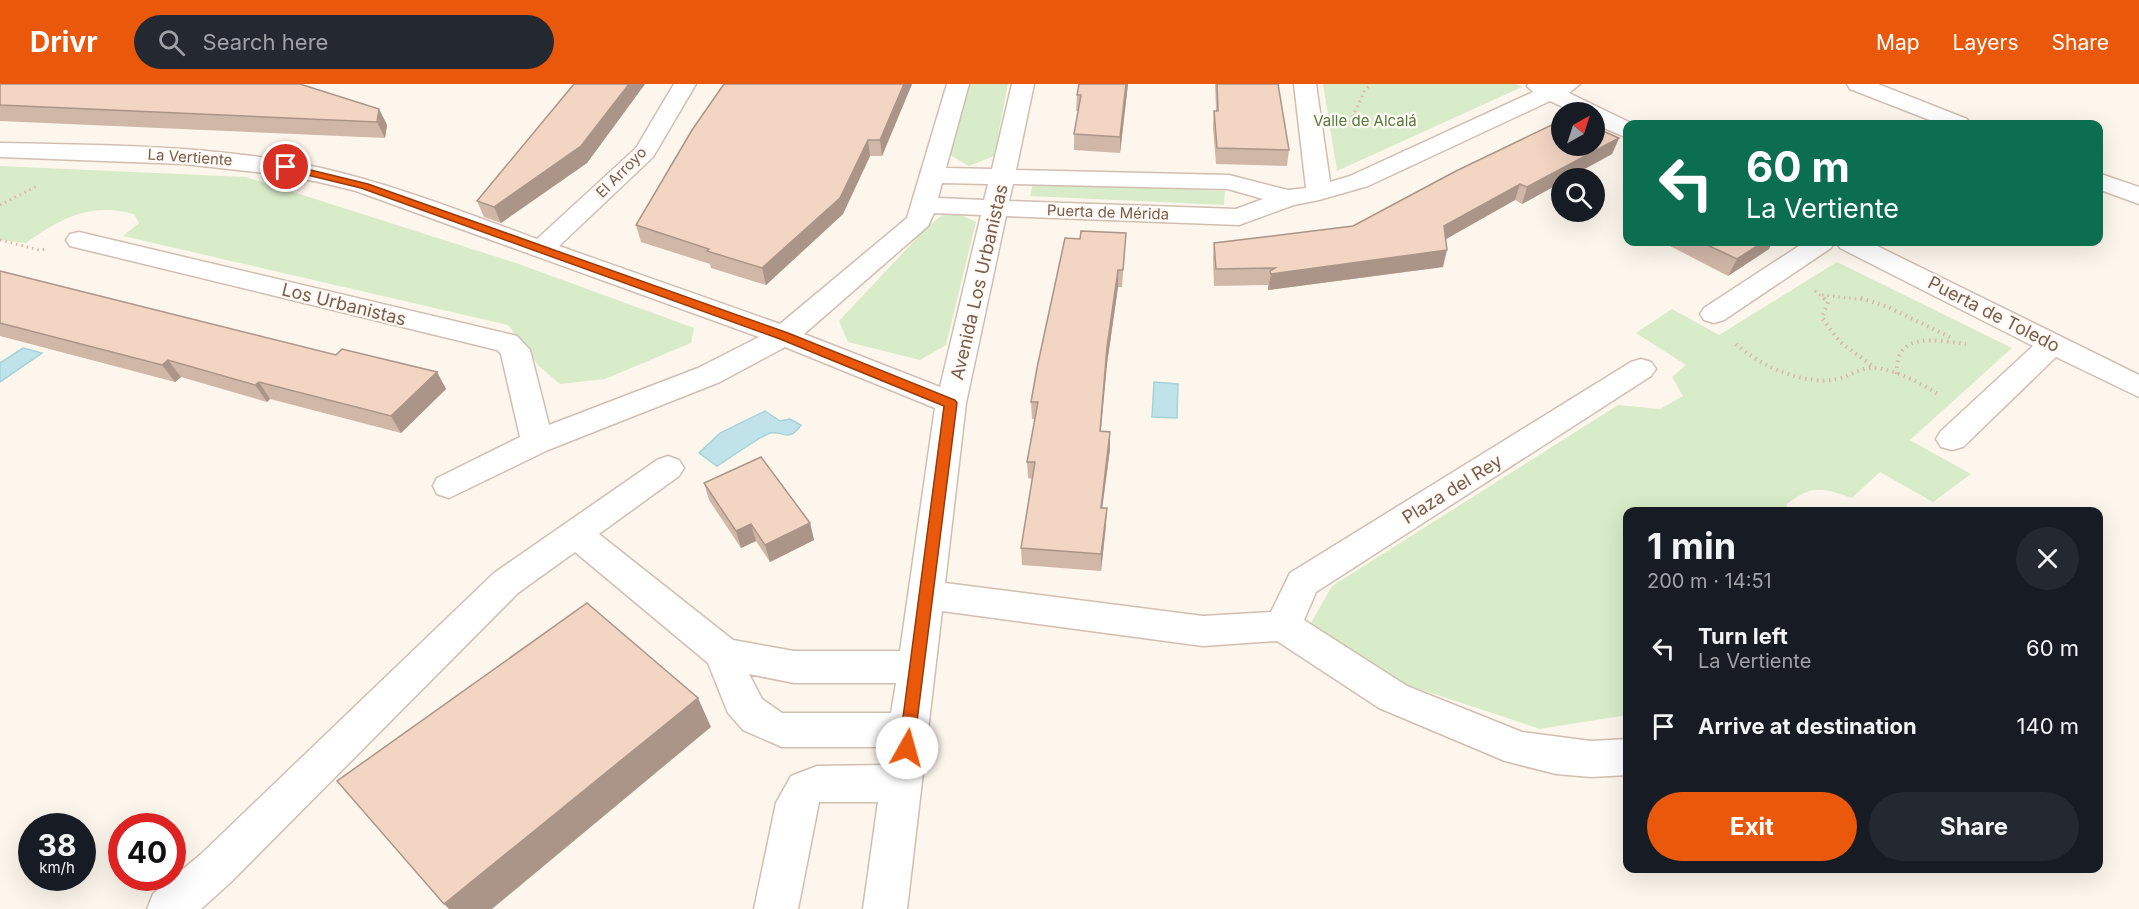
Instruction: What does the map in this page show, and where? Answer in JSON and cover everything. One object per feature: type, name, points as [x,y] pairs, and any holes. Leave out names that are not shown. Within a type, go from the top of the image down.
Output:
[{"type":"street","name":"El Arroyo","points":[[542,249],[645,152],[685,84]]},
{"type":"street","points":[[448,486],[537,442],[709,375],[784,336],[919,221],[934,175],[958,84]]},
{"type":"street","name":"Avenida Los Urbanistas","points":[[885,909],[951,403],[1004,177],[1023,84]]},
{"type":"street","points":[[1305,84],[1318,193]]},
{"type":"street","points":[[1858,84],[1949,120]]},
{"type":"street","points":[[1551,87],[1574,102]]},
{"type":"street","name":"Puerta de Mérida","points":[[925,205],[1239,217],[1288,198],[1318,193],[1359,181],[1551,87]]},
{"type":"street","points":[[1605,120],[1623,129]]},
{"type":"street","name":"La Vertiente","points":[[0,150],[185,155],[270,164],[364,186],[784,336],[951,403]]},
{"type":"street","name":"Puerta de Mérida","points":[[934,175],[1229,182],[1288,198]]},
{"type":"street","points":[[2103,182],[2139,196]]},
{"type":"street","name":"Los Urbanistas","points":[[79,240],[507,343],[515,350],[537,442]]},
{"type":"street","points":[[1714,314],[1816,246]]},
{"type":"street","name":"Puerta de Toledo","points":[[1856,246],[2046,350],[2139,387]]},
{"type":"street","points":[[1952,439],[2046,350]]},
{"type":"street","name":"Plaza del Rey","points":[[1282,626],[1302,584],[1641,369]]},
{"type":"street","points":[[169,909],[215,869],[506,583],[668,468]]},
{"type":"street","points":[[576,534],[723,654],[794,667],[916,667]]},
{"type":"street","points":[[927,595],[1203,631],[1282,626],[1393,697],[1519,749],[1556,756],[1592,759],[1623,757]]},
{"type":"street","points":[[723,654],[745,711],[763,724],[782,730],[910,730]]},
{"type":"street","points":[[776,909],[798,803],[805,789],[817,784],[902,783]]},
{"type":"path","points":[[0,205],[23,193]]},
{"type":"path","points":[[0,240],[39,250]]},
{"type":"path","points":[[1777,272],[1822,295],[1828,302],[1822,318],[1840,342],[1875,367],[1918,383],[1977,415]]},
{"type":"path","points":[[1822,295],[1842,293],[1876,302],[1964,344]]},
{"type":"path","points":[[1714,314],[1737,347],[1780,370],[1804,377],[1836,379],[1875,367]]},
{"type":"path","points":[[1897,375],[1896,355],[1900,349],[1911,343],[1929,341],[2046,350]]},
{"type":"green space","points":[[969,84],[1008,84],[994,156],[969,166],[950,155]]},
{"type":"green space","name":"Valle de Alcalá","points":[[1323,84],[1516,84],[1522,87],[1337,171]]},
{"type":"green space","points":[[0,166],[246,177],[516,263],[694,328],[691,343],[605,379],[560,384],[539,366],[508,325],[123,236],[139,223],[134,214],[118,211],[90,211],[51,226],[26,243],[0,240]]},
{"type":"green space","points":[[1033,183],[1225,191],[1224,205],[1030,196]]},
{"type":"green space","points":[[943,215],[961,215],[976,222],[946,345],[920,360],[848,342],[839,321],[929,225]]},
{"type":"green space","points":[[1837,262],[2012,348],[1910,440],[1971,474],[1933,502],[1880,472],[1852,498],[1825,490],[1810,491],[1795,498],[1786,505],[1787,507],[1623,507],[1623,716],[1540,729],[1404,684],[1311,623],[1332,586],[1618,405],[1660,409],[1683,396],[1672,377],[1686,365],[1636,333],[1672,309],[1719,335]]},
{"type":"water","points":[[23,348],[42,353],[0,382],[0,363]]},
{"type":"water","points":[[1154,382],[1178,384],[1177,418],[1152,417]]},
{"type":"water","points":[[765,411],[780,421],[790,419],[801,425],[793,434],[767,434],[717,466],[699,453],[720,433]]},
{"type":"building","points":[[0,84],[300,84],[379,109],[377,122],[0,105]]},
{"type":"building","points":[[574,84],[629,84],[581,146],[494,207],[477,201]]},
{"type":"building","points":[[724,84],[904,84],[880,140],[868,140],[840,198],[762,268],[636,225],[692,130]]},
{"type":"building","points":[[1079,84],[1126,84],[1120,137],[1074,134],[1081,95],[1077,95]]},
{"type":"building","points":[[1217,84],[1278,84],[1289,150],[1217,148],[1214,111],[1218,111]]},
{"type":"building","points":[[1551,125],[1551,156],[1585,156],[1563,168],[1551,168],[1551,174],[1527,187],[1520,184],[1444,226],[1447,250],[1271,274],[1270,271],[1275,268],[1216,269],[1214,243],[1353,226],[1456,171]]},
{"type":"building","points":[[1605,132],[1619,138],[1605,145]]},
{"type":"building","points":[[1081,231],[1126,233],[1123,270],[1118,270],[1107,347],[1100,431],[1110,432],[1101,508],[1107,508],[1101,554],[1021,548],[1035,462],[1027,462],[1038,402],[1031,402],[1037,368],[1065,238],[1080,239]]},
{"type":"building","points":[[1709,246],[1757,246],[1737,259]]},
{"type":"building","points":[[0,271],[336,355],[342,349],[437,372],[391,416],[259,382],[255,385],[168,360],[162,365],[0,323]]},
{"type":"building","points":[[761,457],[810,523],[765,545],[751,524],[736,531],[704,483]]},
{"type":"building","points":[[587,603],[698,698],[444,904],[337,781]]},
{"type":"route","points":[[286,167],[364,186],[784,336],[951,403],[907,748]]}]
